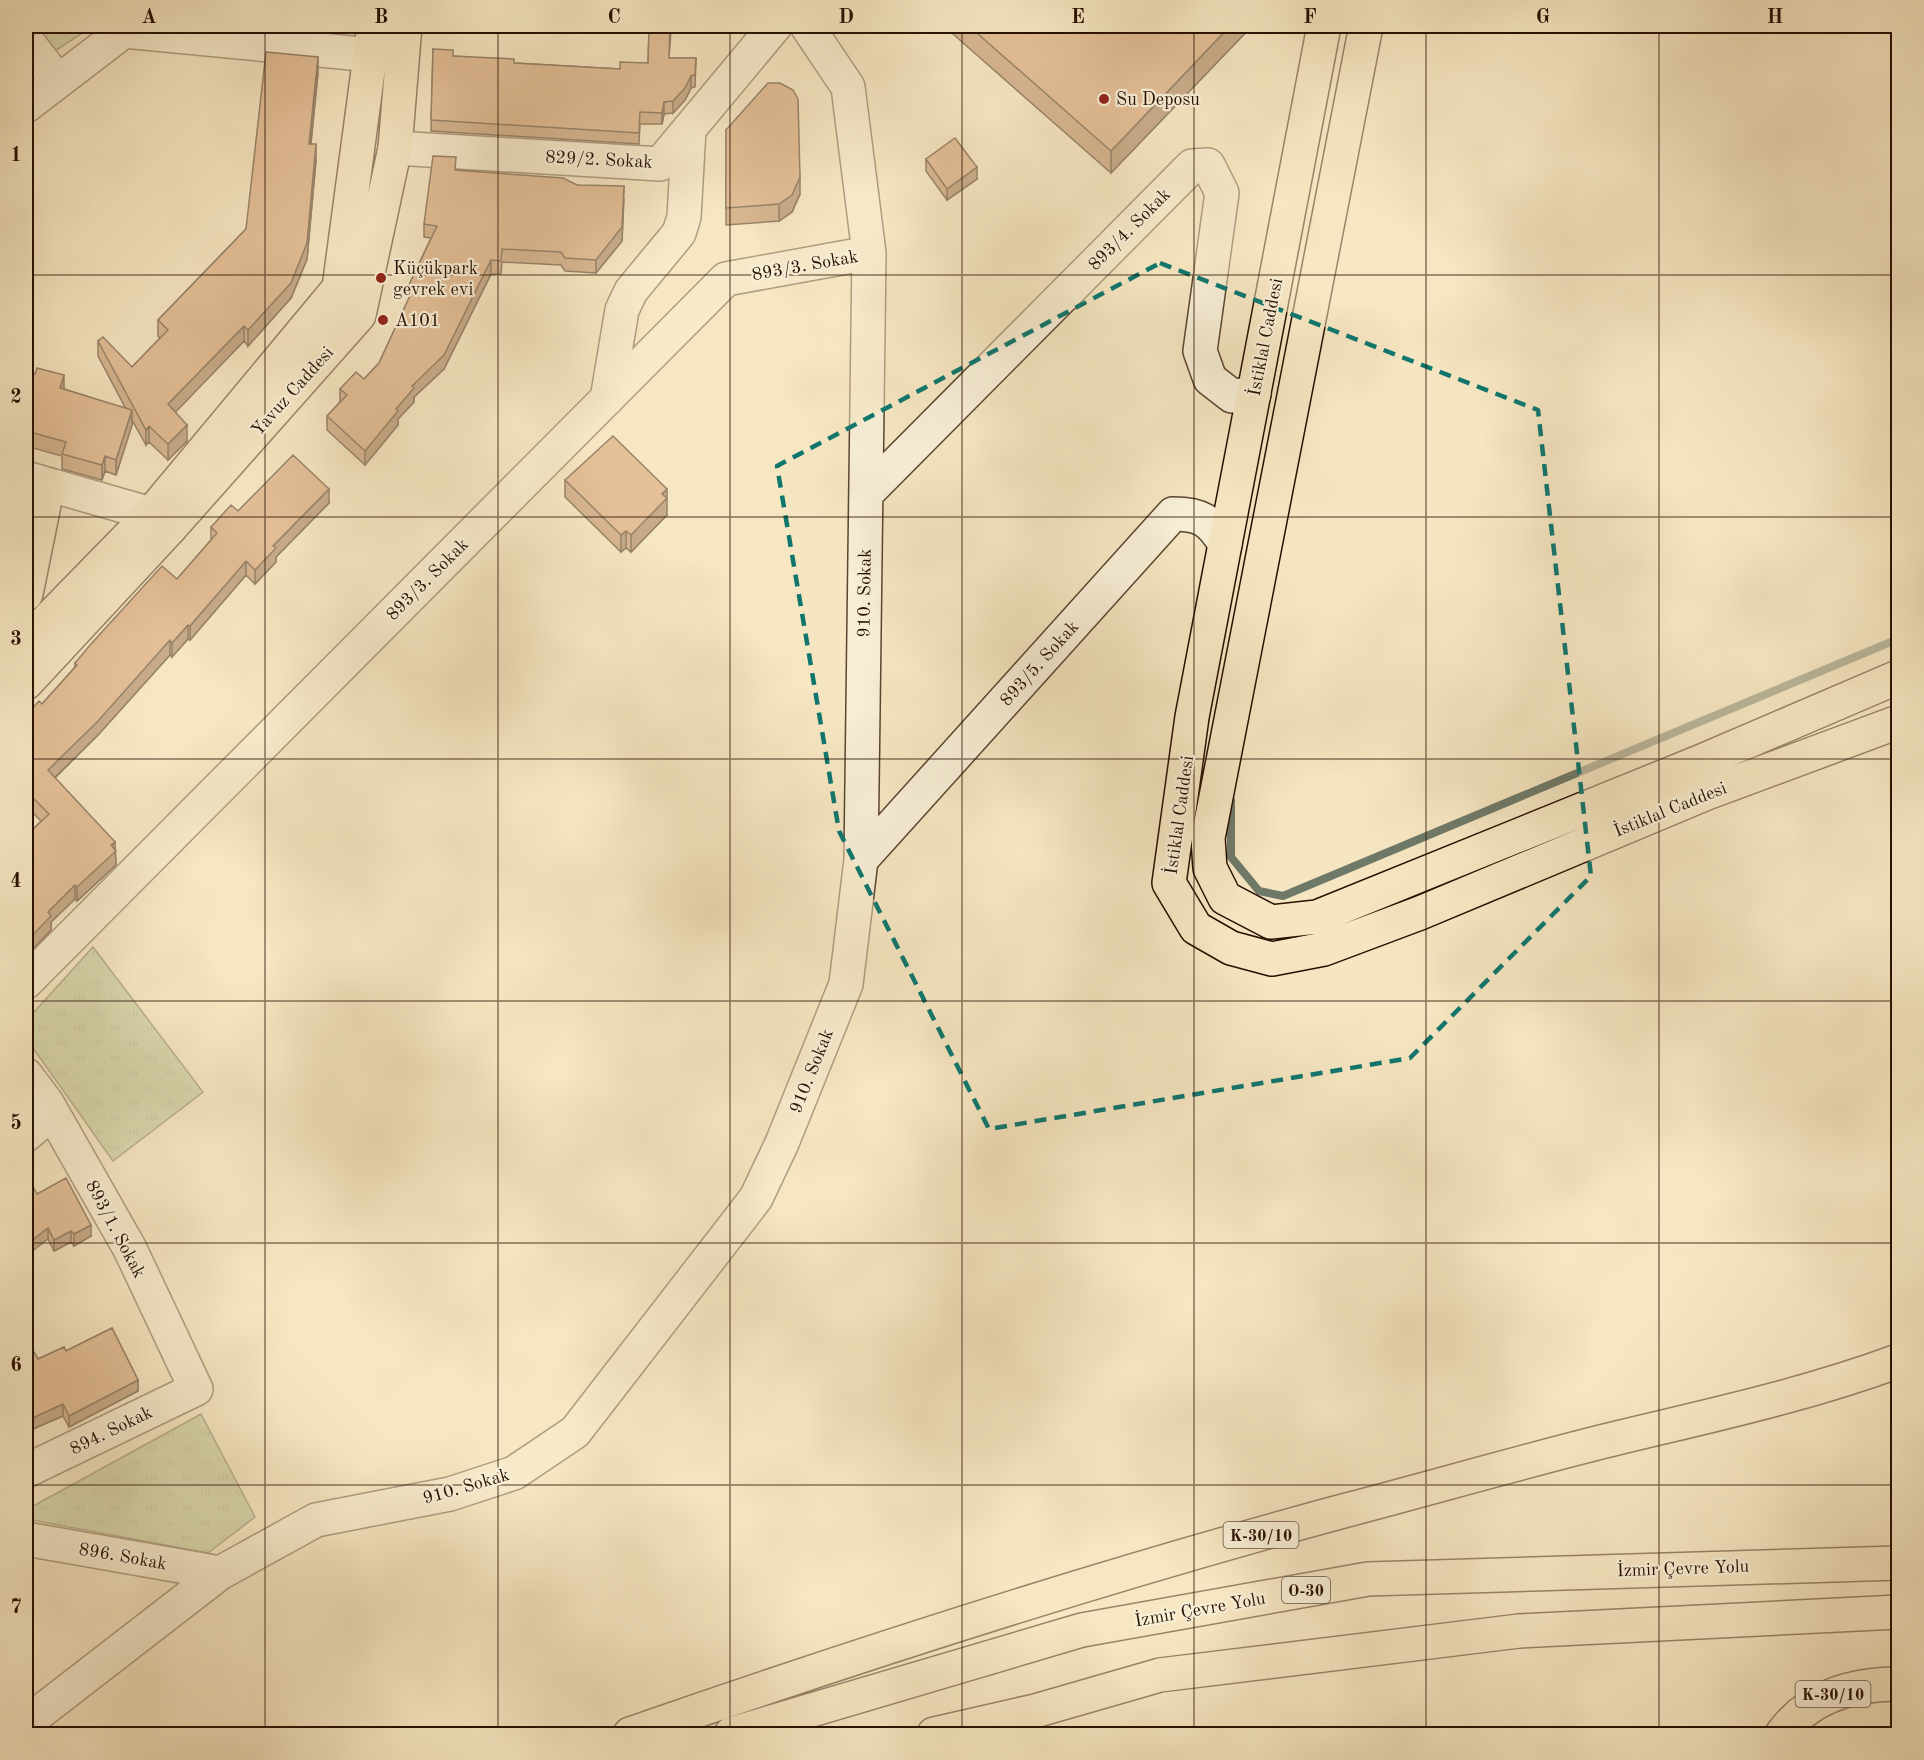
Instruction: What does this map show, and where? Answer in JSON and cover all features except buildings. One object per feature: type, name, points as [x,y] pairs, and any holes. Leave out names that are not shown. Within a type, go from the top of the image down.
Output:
[{"type":"main road","name":"Yavuz Caddesi","points":[[26,642],[161,521],[359,315],[395,148],[405,26]]},
{"type":"main road","name":"İstiklal Caddesi","points":[[1324,26],[1192,717],[1169,883],[1196,928],[1231,948],[1272,959],[1324,949],[1420,913],[1707,793],[1899,722]]},
{"type":"main road","name":"İstiklal Caddesi","points":[[1366,26],[1208,838],[1210,868],[1226,898],[1271,922],[1317,917],[1680,770],[1899,677]]},
{"type":"main road","name":"Yavuz Caddesi","points":[[26,683],[161,521],[339,288],[373,40]]},
{"type":"main road","points":[[26,594],[37,481]]},
{"type":"main road","name":"K-30/10","points":[[630,1734],[791,1679],[1043,1599],[1344,1511],[1565,1451],[1844,1381],[1899,1361]]},
{"type":"main road","name":"İzmir Çevre Yolu","points":[[731,1734],[1082,1630],[1368,1579],[1899,1563]]},
{"type":"main road","points":[[934,1734],[1035,1711],[1160,1675],[1519,1631],[1899,1612]]},
{"type":"main road","name":"K-30/10","points":[[1782,1734],[1792,1720],[1828,1696],[1870,1684],[1899,1684]]},
{"type":"street","name":"829/2. Sokak","points":[[395,148],[660,164],[775,26]]},
{"type":"street","name":"910. Sokak","points":[[26,1723],[220,1573],[316,1520],[450,1494],[514,1473],[575,1432],[756,1198],[782,1143],[846,984],[861,860],[869,253],[848,87],[807,26]]},
{"type":"street","points":[[26,106],[124,28],[373,40]]},
{"type":"street","points":[[26,40],[58,81]]},
{"type":"street","points":[[608,399],[622,310],[631,291],[679,233],[684,217],[688,129]]},
{"type":"street","name":"893/4. Sokak","points":[[866,495],[1192,166],[1208,165],[1222,193],[1200,351],[1210,379],[1232,396],[1254,394]]},
{"type":"street","name":"893/3. Sokak","points":[[26,982],[726,279],[869,253]]},
{"type":"street","points":[[37,481],[161,521]]},
{"type":"street","name":"893/5. Sokak","points":[[861,860],[1173,514],[1195,514],[1215,528],[1225,544]]},
{"type":"street","name":"893/1. Sokak","points":[[26,1075],[52,1113],[130,1249],[196,1389]]},
{"type":"street","points":[[26,1135],[52,1113]]},
{"type":"street","name":"894. Sokak","points":[[26,1471],[196,1389]]},
{"type":"street","name":"896. Sokak","points":[[26,1539],[220,1573]]},
{"type":"highlighted area","points":[[1160,263],[1538,410],[1591,876],[1410,1058],[989,1129],[839,831],[777,466]]},
{"type":"green space","points":[[35,26],[93,26],[55,51]]},
{"type":"green space","points":[[93,947],[203,1092],[113,1161],[26,1038],[26,1021]]},
{"type":"green space","points":[[201,1414],[255,1517],[208,1553],[26,1519],[26,1510]]},
{"type":"waterway","points":[[1231,800],[1231,857],[1259,891],[1283,896],[1898,639]]},
{"type":"place","name":"Su Deposu","points":[[1104,99]]},
{"type":"place","name":"Küçükpark gevrek evi","points":[[381,278]]},
{"type":"place","name":"A101","points":[[383,320]]}]
